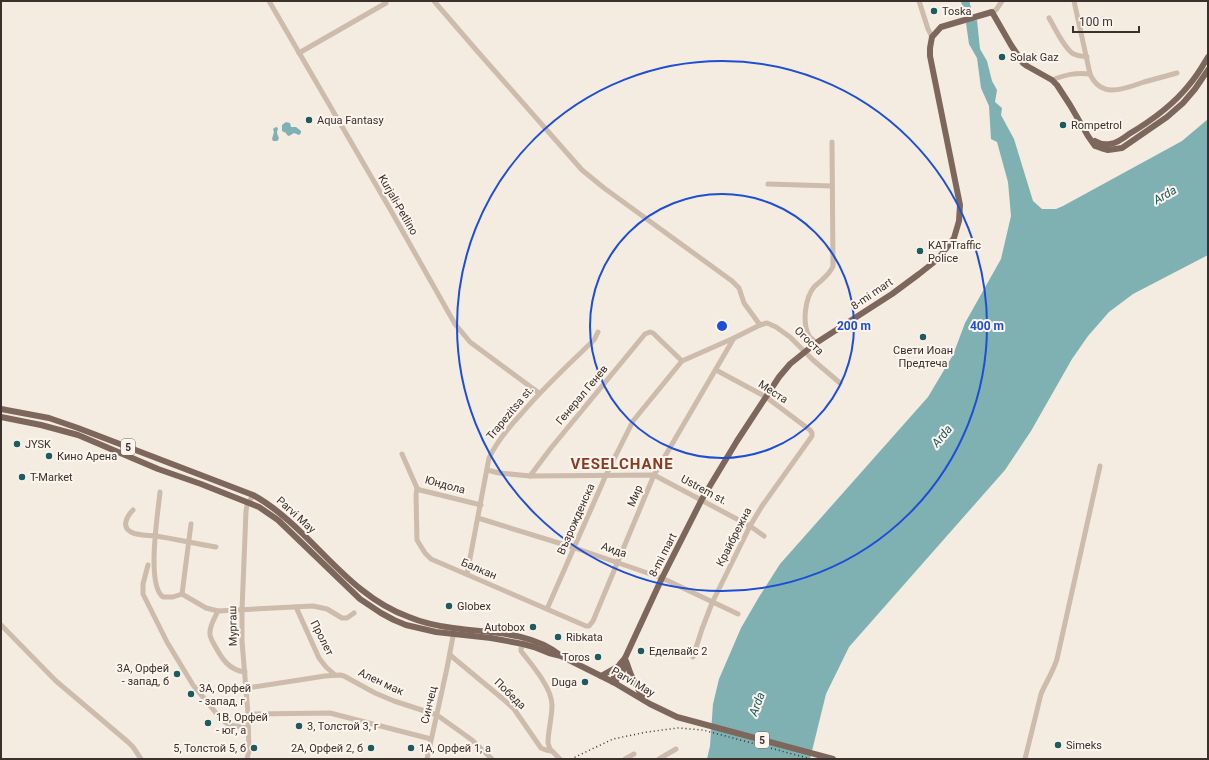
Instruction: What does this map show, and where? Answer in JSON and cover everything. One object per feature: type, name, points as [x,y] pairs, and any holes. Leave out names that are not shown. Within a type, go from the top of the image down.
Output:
[{"type":"main road","points":[[932,37],[941,27],[992,12],[1010,45],[1023,63],[1052,80],[1066,98],[1095,146],[1108,150],[1122,148],[1161,122],[1183,103],[1208,70]]},
{"type":"main road","name":"8-mi mart","points":[[625,658],[662,578],[702,499],[730,451],[779,377],[816,343],[892,294],[938,259],[954,238],[959,221],[960,205],[933,73],[930,48],[932,37]]},
{"type":"main road","points":[[1090,139],[1103,144],[1111,144],[1143,126],[1162,112],[1189,86],[1208,57]]},
{"type":"main road","name":"Parvi May","points":[[1,409],[49,418],[253,495],[264,501],[282,515],[350,581],[384,606],[398,613],[454,632],[503,634],[535,641],[551,648],[561,656],[677,717],[830,758]]},
{"type":"main road","name":"Parvi May","points":[[1,417],[41,425],[78,435],[158,469],[259,507],[278,520],[355,594],[394,620],[415,628],[454,632],[523,644],[561,656]]},
{"type":"main road","points":[[601,676],[617,667],[625,658]]},
{"type":"main road","points":[[613,682],[622,674],[625,658]]},
{"type":"main road","points":[[625,658],[631,675],[645,701]]},
{"type":"main road","points":[[613,682],[617,667]]},
{"type":"street","name":"Kurjali-Petlino","points":[[269,1],[454,324],[470,342],[539,394]]},
{"type":"street","points":[[434,1],[582,170],[604,188],[719,271],[739,288],[744,303],[760,325],[682,361]]},
{"type":"street","points":[[919,1],[932,37]]},
{"type":"street","points":[[992,12],[996,10],[1002,1]]},
{"type":"street","points":[[1074,1],[1090,74],[1093,81],[1097,85],[1106,89],[1127,89],[1143,82],[1177,73]]},
{"type":"street","points":[[299,53],[386,3]]},
{"type":"street","points":[[1049,18],[1066,47],[1072,53],[1087,57]]},
{"type":"street","points":[[1052,80],[1064,75],[1076,73],[1090,74]]},
{"type":"street","points":[[816,343],[809,335],[807,328],[806,307],[808,298],[813,288],[831,271],[833,266],[832,142]]},
{"type":"street","points":[[768,184],[832,186]]},
{"type":"street","name":"Огоста","points":[[760,325],[767,323],[776,326],[840,383]]},
{"type":"street","name":"Trapezitsa st.","points":[[467,574],[487,470],[490,458],[499,441],[511,424],[594,340],[598,332]]},
{"type":"street","name":"Генерал Генев","points":[[530,476],[551,448],[646,334],[650,332],[653,333],[682,361]]},
{"type":"street","name":"Мир","points":[[589,626],[593,622],[654,475],[734,338]]},
{"type":"street","name":"Възрожденска","points":[[547,609],[606,475],[633,421],[682,361]]},
{"type":"street","name":"Места","points":[[716,370],[766,397],[810,430],[812,436]]},
{"type":"street","name":"Крайбрежна","points":[[693,657],[712,603],[750,526],[762,506],[812,436]]},
{"type":"street","name":"Юндола","points":[[402,454],[417,488],[420,490],[481,505]]},
{"type":"street","points":[[1025,759],[1041,694],[1054,669],[1057,659],[1100,466]]},
{"type":"street","name":"Ustrem st.","points":[[487,470],[499,473],[530,476],[654,475],[702,499],[750,526],[764,536]]},
{"type":"street","name":"Балкан","points":[[417,488],[416,535],[417,540],[425,553],[431,558],[589,626]]},
{"type":"street","points":[[160,492],[155,536],[154,567],[158,592],[163,597],[167,598],[182,594],[191,524]]},
{"type":"street","name":"Мургаш","points":[[247,759],[248,714],[242,641],[242,610],[246,511],[248,502],[253,495]]},
{"type":"street","points":[[134,510],[129,514],[125,524],[130,532],[134,534],[155,536],[216,547]]},
{"type":"street","name":"Аида","points":[[478,518],[618,562],[662,578],[738,614]]},
{"type":"street","points":[[148,565],[142,590],[143,594],[167,642],[193,685],[229,725],[248,728]]},
{"type":"street","name":"Пролет","points":[[182,594],[206,608],[218,611],[320,606],[342,618],[347,618],[354,613]]},
{"type":"street","name":"Пролет","points":[[296,607],[319,658],[335,675]]},
{"type":"street","points":[[218,611],[210,630],[212,642],[226,663],[233,669],[245,672]]},
{"type":"street","points":[[1,625],[56,681],[128,742],[141,759]]},
{"type":"street","name":"Синчец","points":[[427,759],[454,632]]},
{"type":"street","points":[[523,644],[520,649],[521,651],[543,681],[550,694],[552,705],[548,739],[549,746],[552,751]]},
{"type":"street","name":"Победа","points":[[450,655],[514,710],[541,748],[552,751],[560,759]]},
{"type":"street","name":"Ален мак","points":[[247,688],[335,675],[344,676],[375,693],[394,701],[437,715],[472,740],[492,759]]},
{"type":"street","points":[[248,714],[330,713],[431,739]]},
{"type":"street","points":[[660,759],[676,749]]},
{"type":"street","points":[[625,759],[634,754]]},
{"type":"water","name":"Arda","points":[[977,20],[980,49],[987,61],[992,81],[997,90],[995,102],[1002,108],[1001,115],[1014,139],[1033,201],[1042,209],[1056,209],[1063,206],[1182,141],[1208,119],[1208,255],[1133,294],[1109,312],[1088,336],[1072,359],[1031,431],[1005,470],[849,647],[826,694],[810,759],[707,759],[710,746],[713,704],[719,679],[741,628],[759,597],[780,564],[928,397],[953,355],[965,323],[1001,259],[1011,216],[1008,182],[997,142],[991,139],[989,106],[981,88],[977,58],[969,44],[966,23]]},
{"type":"water","points":[[286,122],[290,123],[291,127],[296,127],[301,131],[301,133],[299,135],[294,133],[289,136],[287,135],[282,131],[282,125]]},
{"type":"water","points":[[276,127],[278,128],[277,132],[279,139],[277,141],[273,141],[273,129]]},
{"type":"waterway","points":[[965,1],[972,25]]},
{"type":"railway","points":[[571,759],[613,739],[647,732],[678,728],[703,730],[811,759]]},
{"type":"place","name":"Toska","points":[[934,11]]},
{"type":"place","name":"Solak Gaz","points":[[1002,57]]},
{"type":"place","name":"Aqua Fantasy","points":[[309,120]]},
{"type":"place","name":"Rompetrol","points":[[1063,125]]},
{"type":"place","name":"KAT Traffic Police","points":[[920,251]]},
{"type":"place","name":"Свети Иоан Предтеча","points":[[923,337]]},
{"type":"place","name":"JYSK","points":[[17,444]]},
{"type":"place","name":"Кино Арена","points":[[49,456]]},
{"type":"place","name":"T-Market","points":[[22,477]]},
{"type":"place","name":"Globex","points":[[449,606]]},
{"type":"place","name":"Autobox","points":[[533,627]]},
{"type":"place","name":"Ribkata","points":[[558,637]]},
{"type":"place","name":"Еделвайс 2","points":[[641,651]]},
{"type":"place","name":"Toros","points":[[598,657]]},
{"type":"place","name":"3А, Орфей - запад, б","points":[[177,674]]},
{"type":"place","name":"Duga","points":[[585,682]]},
{"type":"place","name":"3А, Орфей - запад, г","points":[[191,694]]},
{"type":"place","name":"1В, Орфей - юг, а","points":[[208,723]]},
{"type":"place","name":"3, Толстой 3, г","points":[[299,726]]},
{"type":"place","name":"Simeks","points":[[1058,745]]},
{"type":"place","name":"5, Толстой 5, б","points":[[254,748]]},
{"type":"place","name":"2А, Орфей 2, б","points":[[371,748]]},
{"type":"place","name":"1А, Орфей 1, а","points":[[411,748]]},
{"type":"district","name":"VESELCHANE","points":[[622,464]]}]
